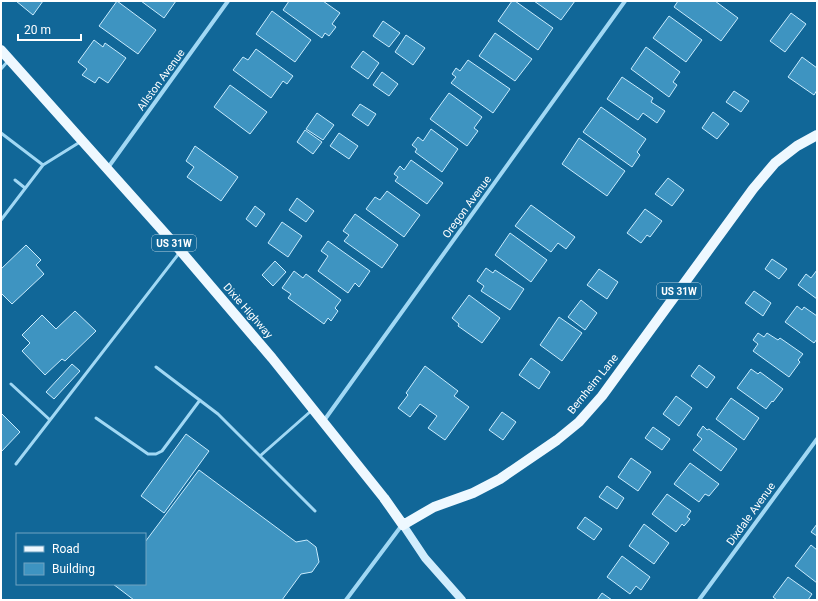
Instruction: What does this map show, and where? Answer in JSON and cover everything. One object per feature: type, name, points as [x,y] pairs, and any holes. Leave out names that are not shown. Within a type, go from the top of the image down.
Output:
[{"type":"main road","name":"Dixie Highway","points":[[1,50],[181,251],[272,358],[384,498],[403,525]]},
{"type":"main road","name":"Bernheim Lane","points":[[403,525],[434,506],[473,493],[500,479],[557,440],[579,422],[602,396],[753,189],[775,163],[797,146],[817,135]]},
{"type":"street","name":"Allston Avenue","points":[[106,169],[228,1]]},
{"type":"street","name":"Oregon Avenue","points":[[323,422],[625,1]]},
{"type":"street","name":"Dixdale Avenue","points":[[698,600],[817,439]]},
{"type":"street","name":"Bernheim Lane","points":[[346,600],[403,525]]},
{"type":"street","name":"Dixie Highway","points":[[403,525],[426,558],[462,600]]},
{"type":"lane","points":[[1,69],[10,60]]},
{"type":"lane","points":[[1,133],[43,165]]},
{"type":"lane","points":[[1,220],[43,165],[82,141]]},
{"type":"lane","points":[[15,180],[25,188]]},
{"type":"lane","points":[[16,464],[181,251]]},
{"type":"lane","points":[[156,367],[218,414],[315,511]]},
{"type":"lane","points":[[11,384],[50,420]]},
{"type":"lane","points":[[96,418],[148,454],[156,454],[162,451],[200,400]]},
{"type":"lane","points":[[260,456],[313,410]]},
{"type":"building","points":[[16,1],[43,1],[33,15]]},
{"type":"building","points":[[117,1],[156,30],[138,54],[99,26]]},
{"type":"building","points":[[141,1],[176,1],[164,18]]},
{"type":"building","points":[[289,1],[323,1],[340,13],[332,24],[336,27],[329,36],[325,33],[322,38],[283,10]]},
{"type":"building","points":[[512,1],[515,1],[553,28],[538,50],[498,21]]},
{"type":"building","points":[[534,1],[575,1],[561,20]]},
{"type":"building","points":[[678,1],[715,1],[738,18],[721,41],[674,7]]},
{"type":"building","points":[[272,11],[311,40],[295,62],[256,34]]},
{"type":"building","points":[[791,13],[806,24],[785,52],[770,41]]},
{"type":"building","points":[[669,16],[702,40],[686,62],[653,38]]},
{"type":"building","points":[[383,21],[400,33],[389,47],[373,36]]},
{"type":"building","points":[[495,33],[532,59],[515,81],[479,56]]},
{"type":"building","points":[[406,35],[425,48],[413,65],[395,52]]},
{"type":"building","points":[[94,40],[103,47],[105,43],[126,58],[108,83],[99,77],[95,83],[82,75],[87,69],[78,62]]},
{"type":"building","points":[[646,47],[680,72],[673,82],[677,85],[669,97],[631,69]]},
{"type":"building","points":[[256,49],[293,76],[287,84],[283,81],[271,98],[233,70],[243,57],[248,60]]},
{"type":"building","points":[[363,51],[379,63],[368,79],[351,67]]},
{"type":"building","points":[[802,57],[817,68],[817,90],[814,95],[788,77]]},
{"type":"building","points":[[468,60],[510,89],[493,113],[451,83],[456,77],[452,74],[456,68],[460,71]]},
{"type":"building","points":[[382,72],[398,84],[389,96],[373,85]]},
{"type":"building","points":[[622,77],[653,98],[651,102],[665,111],[657,123],[643,113],[638,120],[607,99]]},
{"type":"building","points":[[230,85],[267,112],[250,134],[214,107]]},
{"type":"building","points":[[734,91],[749,101],[741,112],[726,102]]},
{"type":"building","points":[[449,93],[482,117],[474,128],[478,131],[467,146],[430,119]]},
{"type":"building","points":[[360,104],[376,114],[368,126],[352,115]]},
{"type":"building","points":[[601,107],[646,139],[637,152],[640,155],[632,167],[583,132]]},
{"type":"building","points":[[713,112],[729,124],[717,139],[702,128]]},
{"type":"building","points":[[317,113],[334,125],[323,140],[306,129]]},
{"type":"building","points":[[431,129],[458,149],[442,172],[415,152],[417,149],[412,145],[418,137],[423,141]]},
{"type":"building","points":[[305,130],[322,142],[313,154],[297,142]]},
{"type":"building","points":[[339,133],[358,146],[349,159],[330,146]]},
{"type":"building","points":[[579,138],[625,171],[607,196],[562,164]]},
{"type":"building","points":[[195,146],[238,177],[221,201],[187,177],[194,167],[186,161]]},
{"type":"building","points":[[411,160],[443,183],[427,204],[395,181],[398,177],[394,174],[400,166],[404,170]]},
{"type":"building","points":[[668,178],[684,190],[672,206],[655,194]]},
{"type":"building","points":[[387,191],[420,215],[404,237],[366,209],[375,197],[380,200]]},
{"type":"building","points":[[297,198],[314,211],[306,222],[289,210]]},
{"type":"building","points":[[531,205],[575,237],[566,249],[558,243],[551,252],[515,226]]},
{"type":"building","points":[[255,206],[265,214],[256,227],[246,219]]},
{"type":"building","points":[[645,209],[662,221],[650,237],[647,235],[641,243],[627,233]]},
{"type":"building","points":[[355,214],[398,245],[382,268],[344,241],[349,235],[343,231]]},
{"type":"building","points":[[282,222],[302,236],[288,257],[268,243]]},
{"type":"building","points":[[510,233],[547,260],[531,282],[495,255]]},
{"type":"building","points":[[328,241],[370,271],[359,287],[355,283],[348,293],[318,271],[328,256],[321,251]]},
{"type":"building","points":[[26,245],[41,260],[36,265],[44,274],[12,304],[1,293],[1,269]]},
{"type":"building","points":[[772,259],[787,269],[779,279],[765,269]]},
{"type":"building","points":[[275,261],[286,272],[273,286],[262,275]]},
{"type":"building","points":[[486,268],[493,273],[495,270],[524,289],[510,310],[481,291],[484,286],[477,281]]},
{"type":"building","points":[[599,269],[618,282],[607,299],[587,285]]},
{"type":"building","points":[[817,270],[817,299],[798,285],[806,274],[811,278]]},
{"type":"building","points":[[294,271],[303,278],[306,274],[341,300],[335,308],[338,311],[331,321],[328,318],[324,324],[288,298],[291,294],[282,288]]},
{"type":"building","points":[[754,291],[771,303],[763,316],[745,303]]},
{"type":"building","points":[[469,295],[500,318],[482,343],[458,326],[459,324],[452,318]]},
{"type":"building","points":[[581,300],[597,313],[585,330],[568,317]]},
{"type":"building","points":[[797,306],[802,310],[804,307],[817,316],[817,339],[814,343],[785,322]]},
{"type":"building","points":[[75,311],[96,331],[65,361],[62,359],[45,375],[22,351],[30,343],[22,335],[42,315],[56,329]]},
{"type":"building","points":[[559,317],[582,333],[562,361],[540,345]]},
{"type":"building","points":[[758,333],[764,337],[767,333],[778,340],[780,338],[803,354],[798,360],[800,362],[789,377],[753,351],[758,344],[753,340]]},
{"type":"building","points":[[531,358],[550,372],[539,389],[519,375]]},
{"type":"building","points":[[72,364],[80,371],[54,399],[46,392]]},
{"type":"building","points":[[699,365],[715,377],[707,388],[691,376]]},
{"type":"building","points":[[425,366],[458,391],[454,396],[469,407],[445,440],[428,428],[437,416],[420,404],[410,417],[398,408],[408,395],[406,393]]},
{"type":"building","points":[[751,369],[758,374],[760,372],[783,389],[766,409],[737,388]]},
{"type":"building","points":[[676,396],[692,408],[679,426],[663,414]]},
{"type":"building","points":[[731,398],[759,418],[744,440],[716,419]]},
{"type":"building","points":[[502,412],[516,422],[503,440],[489,430]]},
{"type":"building","points":[[1,413],[20,432],[1,452]]},
{"type":"building","points":[[703,426],[737,449],[721,471],[693,450],[702,439],[697,435]]},
{"type":"building","points":[[653,427],[670,439],[662,450],[645,438]]},
{"type":"building","points":[[186,434],[209,451],[164,513],[141,496]]},
{"type":"building","points":[[631,458],[651,472],[638,491],[618,477]]},
{"type":"building","points":[[690,463],[719,484],[709,496],[705,494],[699,502],[674,484]]},
{"type":"building","points":[[199,470],[296,542],[307,540],[316,547],[319,562],[312,572],[301,574],[282,600],[134,600],[114,585],[146,585],[146,541]]},
{"type":"building","points":[[607,486],[624,498],[617,509],[599,497]]},
{"type":"building","points":[[667,494],[691,511],[687,517],[690,519],[684,526],[682,524],[676,532],[652,514]]},
{"type":"building","points":[[585,517],[602,529],[594,540],[577,528]]},
{"type":"building","points":[[644,524],[669,543],[654,564],[629,546]]},
{"type":"building","points":[[817,524],[817,536],[811,532]]},
{"type":"building","points":[[811,545],[817,550],[817,583],[795,566]]},
{"type":"building","points":[[622,556],[650,577],[641,590],[636,586],[630,594],[607,577]]},
{"type":"building","points":[[788,577],[812,594],[808,600],[777,600],[773,597]]},
{"type":"building","points":[[602,593],[612,600],[597,600]]}]
